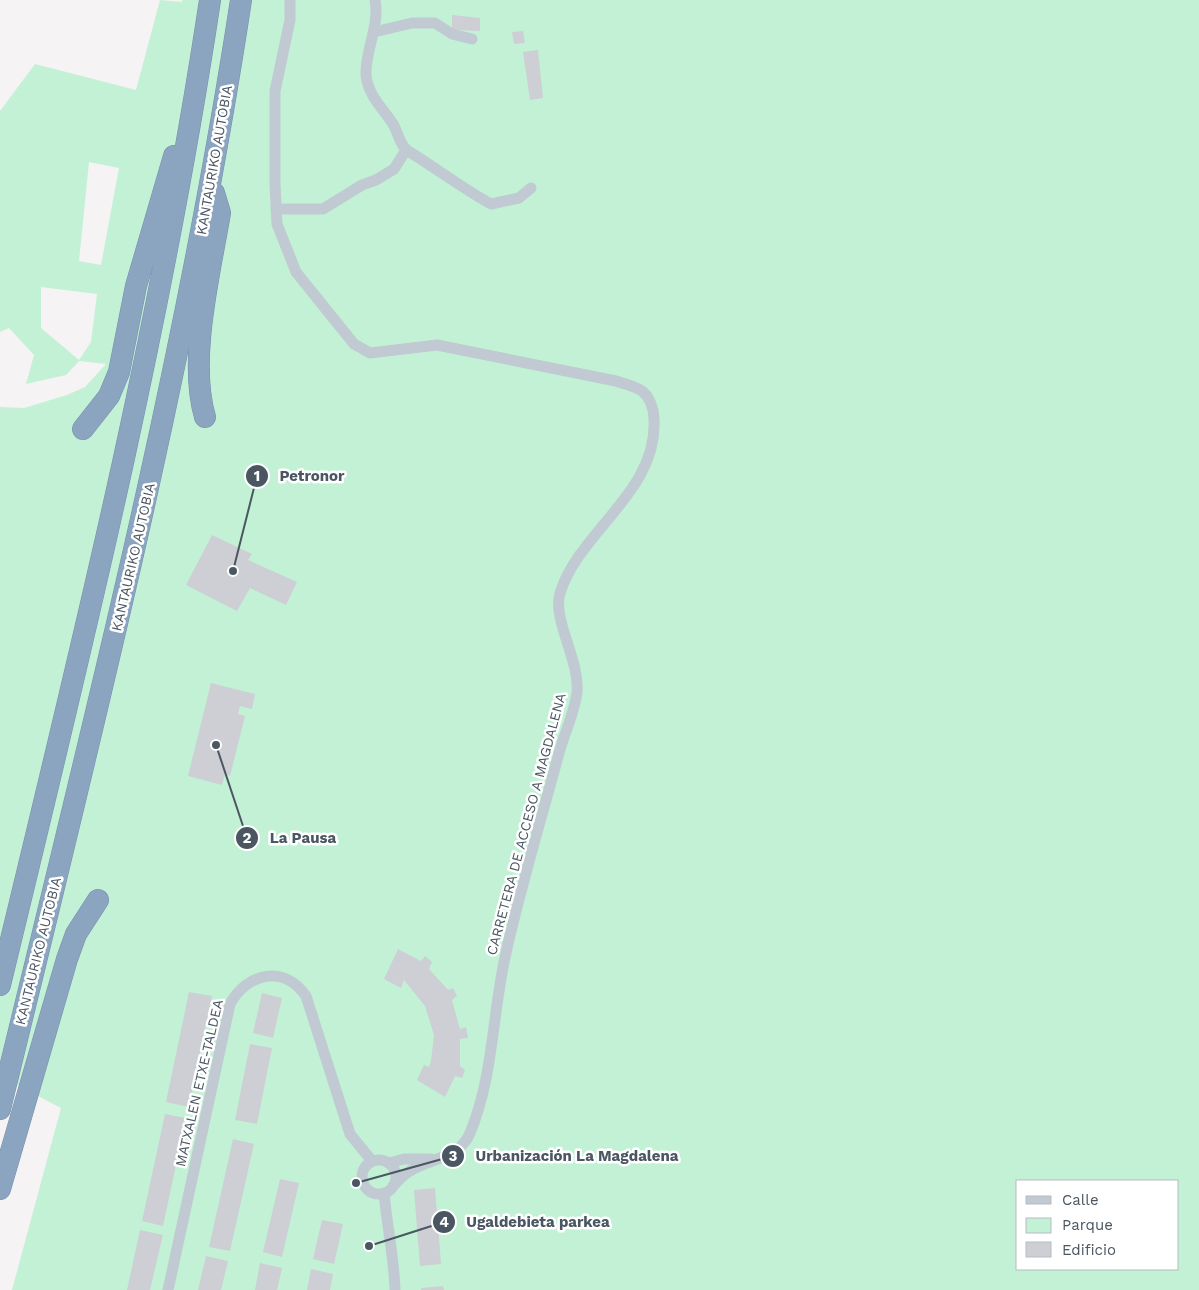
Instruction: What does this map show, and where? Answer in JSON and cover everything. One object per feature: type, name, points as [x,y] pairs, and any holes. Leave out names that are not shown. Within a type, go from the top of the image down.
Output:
[{"type":"highway","name":"KANTAURIKO AUTOBIA","points":[[0,985],[111,524],[170,243],[210,0]]},
{"type":"highway","name":"KANTAURIKO AUTOBIA","points":[[0,1109],[139,530],[172,382],[211,179],[241,0]]},
{"type":"highway","points":[[83,429],[109,396],[119,372],[136,286],[171,162],[187,134]]},
{"type":"highway","points":[[205,417],[200,400],[198,378],[200,344],[220,213],[211,179]]},
{"type":"highway","points":[[0,1189],[67,959],[76,934],[98,900]]},
{"type":"street","name":"CARRETERA DE ACCESO A MAGDALENA","points":[[290,0],[290,20],[275,91],[277,224],[296,272],[354,344],[370,354],[437,345],[616,381],[643,391],[654,408],[655,435],[647,462],[636,484],[569,571],[559,596],[562,622],[578,673],[577,694],[564,733],[506,955],[490,1068],[470,1136],[448,1156],[410,1170],[389,1190]]},
{"type":"street","points":[[375,0],[374,32],[366,61],[369,85],[371,93],[394,125],[406,150],[491,204],[519,198],[531,188]]},
{"type":"street","points":[[374,32],[412,23],[436,23],[452,34],[472,39]]},
{"type":"street","points":[[276,209],[323,209],[394,169],[406,150]]},
{"type":"street","name":"MATXALEN ETXE-TALDEA","points":[[168,1290],[230,1004],[239,989],[248,982],[262,977],[287,979],[299,986],[306,996],[350,1134],[372,1161]]},
{"type":"street","name":"CARRETERA DE ACCESO A MAGDALENA","points":[[389,1163],[404,1159],[433,1160]]},
{"type":"street","points":[[389,1190],[373,1193],[364,1186],[361,1174],[367,1164],[380,1160],[389,1163],[395,1171],[389,1190],[386,1215],[394,1259],[394,1290]]},
{"type":"green space","points":[[160,0],[182,2],[182,0],[1199,0],[1199,1290],[12,1290],[61,1108],[0,1076],[0,407],[24,408],[67,395],[85,387],[106,364],[79,361],[66,375],[26,384],[34,355],[9,328],[0,332],[0,111],[35,64],[136,90]],"holes":[[[89,162],[119,168],[101,265],[79,261]],[[41,287],[97,294],[91,342],[79,360],[41,328]]]},
{"type":"building","points":[[452,15],[480,18],[480,31],[452,30]]},
{"type":"building","points":[[523,31],[525,43],[514,44],[512,32]]},
{"type":"building","points":[[538,50],[543,98],[530,100],[523,52]]},
{"type":"building","points":[[212,535],[252,554],[248,560],[297,582],[286,605],[250,588],[237,611],[186,585]]},
{"type":"building","points":[[211,683],[255,694],[252,709],[240,706],[238,714],[245,716],[230,776],[225,774],[222,785],[188,776]]},
{"type":"building","points":[[398,949],[421,961],[425,956],[432,962],[429,969],[448,990],[453,988],[457,996],[452,1000],[460,1029],[466,1027],[468,1038],[460,1039],[460,1066],[465,1070],[462,1078],[455,1076],[445,1097],[417,1080],[424,1065],[429,1067],[434,1035],[425,1006],[404,980],[401,988],[384,979]]},
{"type":"building","points":[[189,992],[212,996],[189,1107],[166,1102]]},
{"type":"building","points":[[262,993],[282,998],[273,1038],[253,1033]]},
{"type":"building","points":[[250,1044],[272,1048],[257,1124],[235,1120]]},
{"type":"building","points":[[165,1114],[186,1118],[163,1226],[142,1221]]},
{"type":"building","points":[[233,1139],[254,1144],[230,1251],[209,1247]]},
{"type":"building","points":[[280,1179],[299,1183],[282,1257],[263,1252]]},
{"type":"building","points":[[435,1188],[441,1264],[420,1266],[414,1190]]},
{"type":"building","points":[[322,1220],[343,1224],[334,1264],[313,1259]]},
{"type":"building","points":[[140,1230],[163,1235],[150,1290],[127,1290]]},
{"type":"building","points":[[206,1256],[228,1261],[221,1290],[198,1290]]},
{"type":"building","points":[[260,1263],[282,1268],[277,1290],[255,1290]]},
{"type":"building","points":[[311,1269],[333,1274],[330,1290],[307,1290]]},
{"type":"building","points":[[443,1286],[444,1290],[421,1290],[421,1288]]},
{"type":"place","name":"Petronor","points":[[233,571]]},
{"type":"place","name":"La Pausa","points":[[216,745]]},
{"type":"place","name":"Urbanización La Magdalena","points":[[356,1183]]},
{"type":"place","name":"Ugaldebieta parkea","points":[[369,1246]]}]
